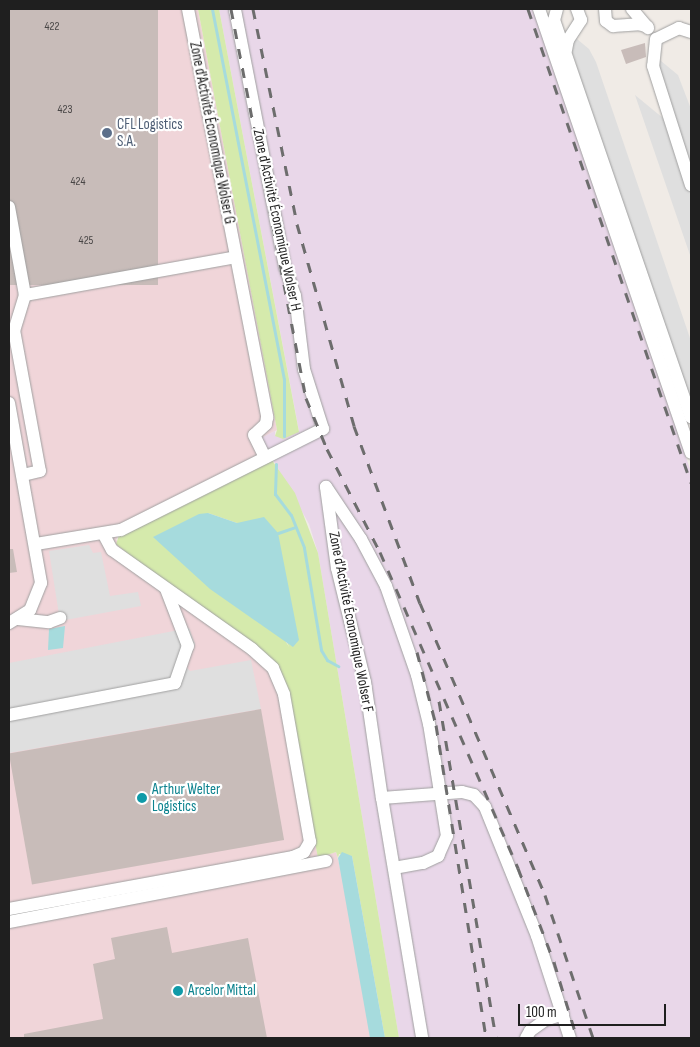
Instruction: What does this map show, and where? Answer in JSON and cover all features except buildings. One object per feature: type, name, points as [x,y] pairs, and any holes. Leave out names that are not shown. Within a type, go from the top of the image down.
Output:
[{"type":"lane","name":"Zone d'Activité Économique Wolser G","points":[[188,9],[267,417],[263,428],[254,435],[267,457]]},
{"type":"lane","name":"Zone d'Activité Économique Wolser H","points":[[235,9],[283,258],[295,296],[304,369],[323,424],[319,432],[267,457]]},
{"type":"lane","points":[[538,9],[691,453]]},
{"type":"lane","points":[[558,9],[554,20],[566,50],[691,417]]},
{"type":"lane","points":[[566,50],[568,40],[580,20],[577,9]]},
{"type":"lane","points":[[605,9],[606,21],[613,26],[639,24],[648,27]]},
{"type":"lane","points":[[632,9],[656,38],[654,74],[691,185]]},
{"type":"lane","points":[[656,38],[680,28],[691,32]]},
{"type":"lane","points":[[9,207],[25,295],[14,330],[40,471],[23,475]]},
{"type":"lane","points":[[25,295],[236,257]]},
{"type":"lane","points":[[9,403],[36,544],[41,584],[38,598],[14,621]]},
{"type":"lane","points":[[36,544],[104,535],[160,512],[267,457]]},
{"type":"lane","name":"Zone d'Activité Économique Wolser F","points":[[394,868],[424,863],[438,856],[447,836],[440,793],[417,675],[386,586],[361,539],[326,487],[337,568],[365,682],[382,798],[422,1038]]},
{"type":"lane","points":[[9,909],[293,856],[304,852],[310,842],[280,681],[263,658],[112,550],[104,535]]},
{"type":"lane","points":[[9,715],[176,684],[188,646],[166,589]]},
{"type":"lane","points":[[14,621],[48,622],[60,618]]},
{"type":"lane","points":[[382,798],[440,793],[474,795],[485,807],[537,936],[570,1038]]},
{"type":"lane","points":[[9,922],[326,861]]},
{"type":"lane","points":[[526,1038],[530,1030],[545,1020],[563,1014]]},
{"type":"shaded area","points":[[9,9],[198,9],[277,430],[261,438],[269,456],[121,530],[116,540],[283,680],[318,858],[336,852],[385,1038],[9,1038]]},
{"type":"shaded area","points":[[219,9],[533,9],[691,472],[691,1038],[399,1038],[318,553],[309,524],[261,438],[275,431],[275,436],[299,431]]},
{"type":"shaded area","points":[[571,34],[589,49],[596,62],[691,341],[691,417],[568,40]]},
{"type":"shaded area","points":[[655,56],[678,75],[691,109],[691,258],[635,95],[669,123]]},
{"type":"shaded area","points":[[89,545],[93,553],[101,552],[110,596],[138,592],[141,606],[60,621],[49,551]]},
{"type":"shaded area","points":[[189,628],[195,644],[186,667],[190,671],[251,660],[261,709],[9,753],[9,663]]},
{"type":"green space","points":[[198,9],[219,9],[299,432],[283,439],[275,436],[277,430]]},
{"type":"green space","points":[[269,456],[295,493],[318,553],[399,1038],[385,1038],[352,856],[339,854],[338,858],[336,852],[318,858],[283,680],[116,544],[121,530]],"holes":[[[208,513],[237,523],[289,647]]]},
{"type":"water","points":[[208,513],[237,523],[264,517],[278,533],[299,640],[293,647],[210,589],[153,537],[199,514]]},
{"type":"water","points":[[65,626],[63,648],[48,650],[49,629]]},
{"type":"water","points":[[342,852],[352,856],[385,1038],[370,1038],[338,858]]},
{"type":"waterway","points":[[212,9],[284,379],[284,436]]},
{"type":"waterway","points":[[276,464],[275,494],[291,515],[304,548],[321,650],[327,660],[338,666]]},
{"type":"waterway","points":[[278,533],[295,527]]},
{"type":"railway","points":[[231,9],[306,398],[327,449],[380,552],[518,868],[554,962],[577,1038]]},
{"type":"railway","points":[[253,9],[297,224],[354,426],[420,603],[545,895],[593,1038]]},
{"type":"railway","points":[[528,9],[691,483]]},
{"type":"railway","points":[[417,652],[436,725],[486,1038]]},
{"type":"railway","points":[[439,701],[496,1038]]},
{"type":"place","name":"CFL Logistics S.A.","points":[[107,133]]},
{"type":"place","name":"Arthur Welter Logistics","points":[[142,798]]},
{"type":"place","name":"Arcelor Mittal","points":[[178,991]]}]
